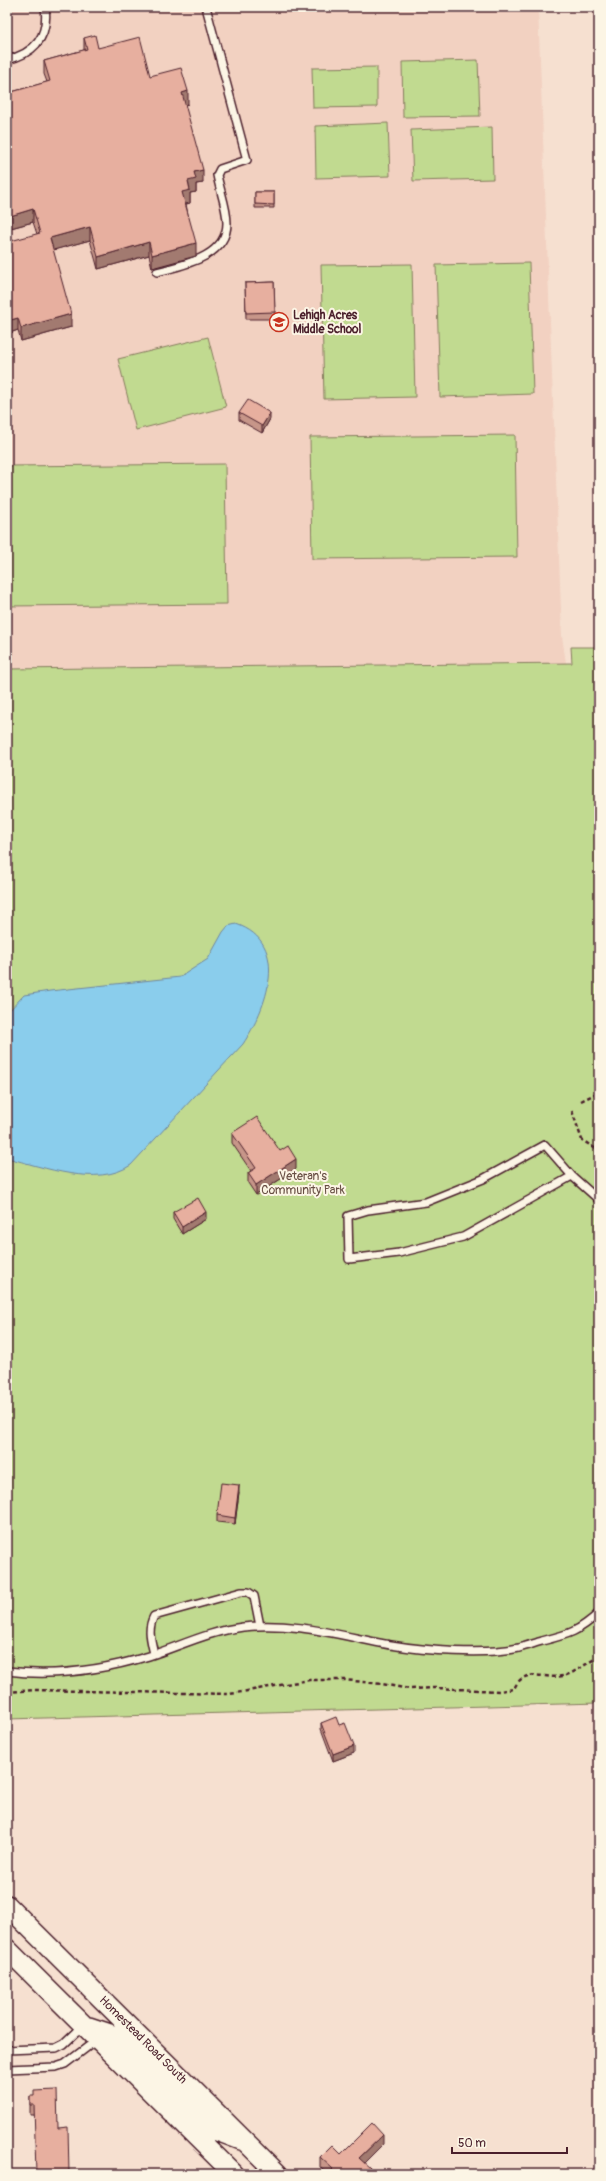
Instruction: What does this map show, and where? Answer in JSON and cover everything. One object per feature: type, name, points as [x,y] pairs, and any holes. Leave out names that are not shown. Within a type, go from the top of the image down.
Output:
[{"type":"main road","name":"Homestead Road South","points":[[7,1905],[278,2174]]},
{"type":"main road","points":[[7,1949],[93,2031],[234,2174]]},
{"type":"main road","points":[[89,1987],[93,2031]]},
{"type":"main road","points":[[93,2031],[113,2035],[121,2041],[212,2129],[246,2141]]},
{"type":"lane","points":[[7,60],[23,56],[35,46],[44,33],[47,18],[45,7]]},
{"type":"lane","points":[[157,272],[204,257],[224,240],[227,223],[217,175],[220,169],[247,160],[206,7]]},
{"type":"lane","points":[[572,1176],[463,1237],[399,1253],[349,1259],[348,1216],[368,1210],[426,1202],[483,1179],[545,1145],[572,1176],[599,1200]]},
{"type":"lane","points":[[154,1654],[149,1634],[150,1623],[154,1616],[240,1592],[248,1592],[254,1596],[260,1626]]},
{"type":"lane","points":[[7,1670],[44,1673],[96,1670],[154,1654],[223,1631],[242,1627],[260,1626],[286,1625],[319,1629],[392,1645],[418,1648],[495,1651],[519,1648],[566,1636],[582,1628],[599,1613]]},
{"type":"lane","points":[[7,2050],[56,2048],[93,2031]]},
{"type":"lane","points":[[7,2069],[56,2067],[66,2064],[93,2031]]},
{"type":"path","points":[[581,1101],[599,1092]]},
{"type":"path","points":[[572,1111],[582,1140],[599,1151]]},
{"type":"path","points":[[7,1692],[34,1690],[230,1694],[309,1680],[352,1681],[410,1689],[435,1688],[499,1691],[514,1689],[518,1680],[524,1676],[563,1676],[599,1657]]},
{"type":"shaded area","name":"Lehigh Acres Middle School","points":[[7,7],[538,7],[562,636],[566,663],[7,669]]},
{"type":"green space","points":[[478,60],[480,116],[403,117],[402,62]]},
{"type":"green space","points":[[377,67],[377,107],[313,108],[312,68]]},
{"type":"green space","points":[[388,123],[390,176],[316,178],[315,126]]},
{"type":"green space","points":[[492,127],[493,179],[413,181],[411,130]]},
{"type":"green space","points":[[529,263],[533,394],[440,397],[436,265]]},
{"type":"green space","points":[[412,264],[415,397],[324,399],[321,265]]},
{"type":"green space","points":[[208,337],[226,407],[136,430],[118,359]]},
{"type":"green space","points":[[515,435],[517,557],[312,559],[310,437]]},
{"type":"green space","points":[[225,464],[227,604],[7,606],[7,466]]},
{"type":"green space","name":"Veteran's Community Park","points":[[571,647],[599,647],[599,1703],[7,1719],[7,669],[572,663]]},
{"type":"water","points":[[236,924],[253,933],[264,946],[269,961],[269,978],[266,996],[252,1030],[243,1044],[131,1165],[117,1172],[102,1175],[87,1175],[70,1174],[7,1158],[7,1013],[24,995],[180,977],[208,959],[223,932],[228,926]]},
{"type":"building","points":[[95,35],[98,48],[140,37],[150,76],[181,68],[188,91],[182,93],[203,170],[194,172],[196,179],[188,181],[190,190],[182,192],[196,243],[152,255],[149,242],[98,257],[90,227],[50,238],[71,314],[21,328],[18,318],[7,321],[7,242],[40,233],[33,209],[7,217],[7,89],[8,93],[50,81],[44,61],[87,49],[84,38]]},
{"type":"building","points":[[255,192],[274,192],[274,205],[255,204]]},
{"type":"building","points":[[274,282],[275,312],[246,313],[245,283]]},
{"type":"building","points":[[248,400],[270,413],[262,426],[239,413]]},
{"type":"building","points":[[257,1117],[280,1151],[288,1146],[296,1159],[256,1185],[248,1173],[256,1168],[232,1133]]},
{"type":"building","points":[[198,1198],[206,1212],[182,1227],[173,1212]]},
{"type":"building","points":[[221,1483],[239,1485],[235,1518],[217,1515]]},
{"type":"building","points":[[336,1717],[339,1725],[345,1723],[354,1746],[333,1754],[321,1723]]},
{"type":"building","points":[[57,2090],[58,2128],[68,2127],[69,2174],[36,2174],[34,2105],[30,2105],[30,2096],[34,2096],[34,2091]]},
{"type":"building","points":[[372,2123],[383,2135],[359,2158],[370,2168],[364,2174],[357,2174],[355,2171],[352,2174],[331,2174],[330,2172],[333,2169],[320,2157],[332,2145],[341,2154]]},
{"type":"place","name":"Lehigh Acres Middle School","points":[[279,322]]}]
